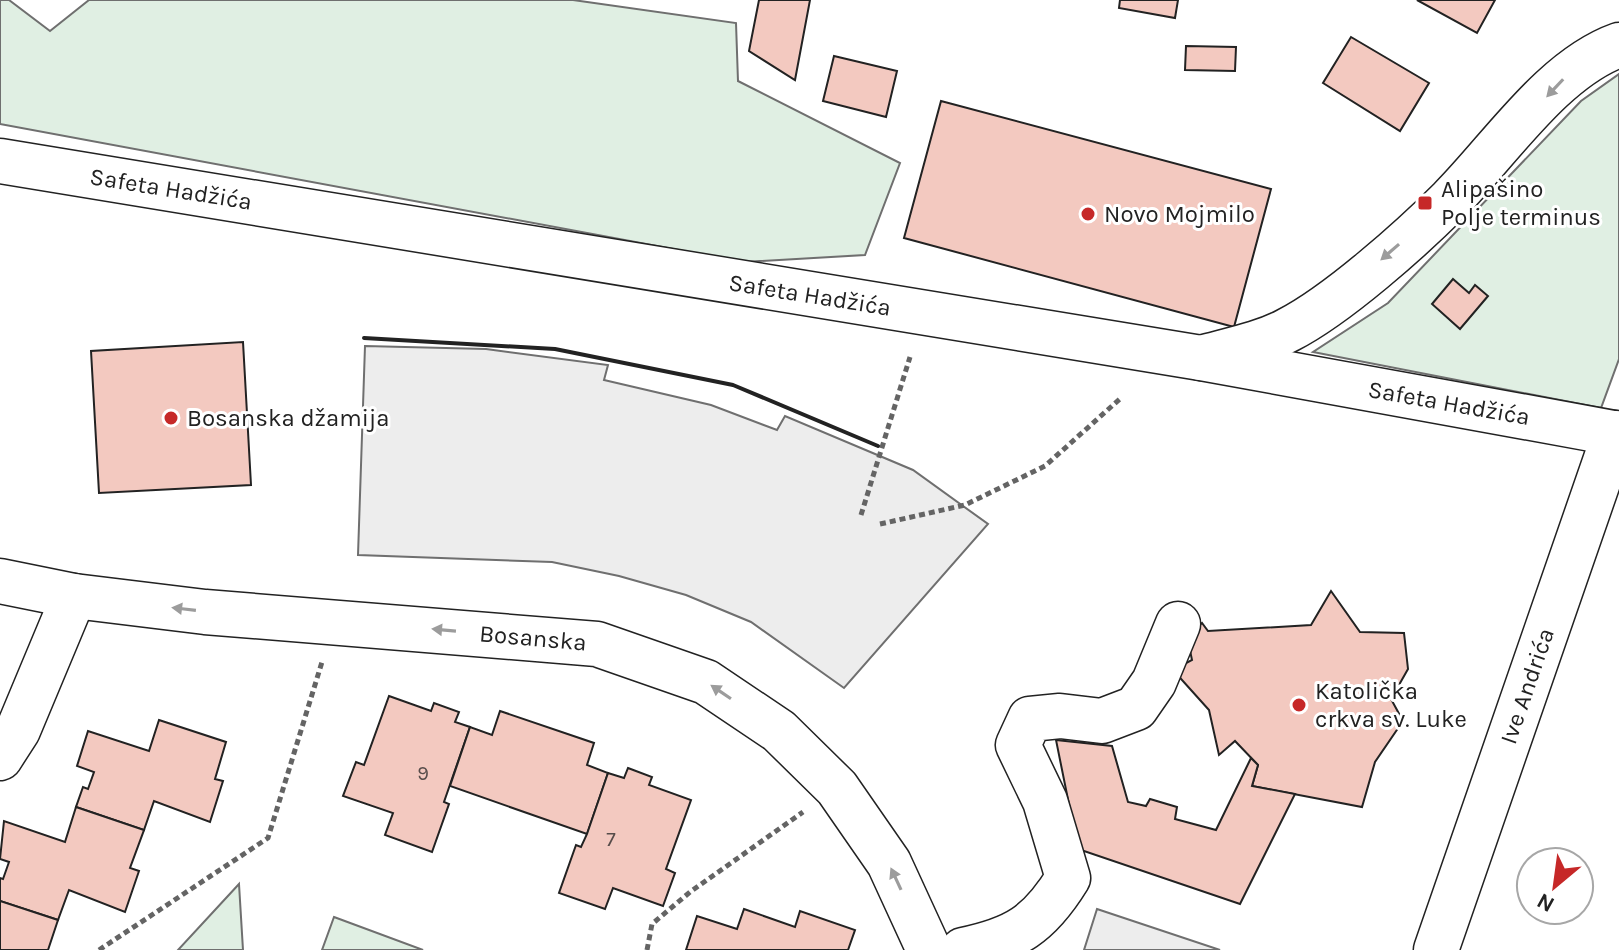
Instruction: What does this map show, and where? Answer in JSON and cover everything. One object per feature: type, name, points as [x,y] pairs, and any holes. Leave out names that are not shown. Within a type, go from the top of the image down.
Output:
[{"type":"main road","points":[[1201,358],[1289,330],[1343,293],[1448,201],[1568,74],[1596,53],[1619,45]]},
{"type":"main road","name":"Safeta Hadžića","points":[[0,161],[1618,429]]},
{"type":"main road","name":"Ive Andrića","points":[[1436,950],[1618,429]]},
{"type":"main road","name":"Bosanska","points":[[0,581],[74,596],[205,612],[597,644],[706,682],[779,731],[837,788],[889,863],[929,950]]},
{"type":"main road","points":[[0,758],[18,730],[74,596]]},
{"type":"main road","points":[[963,950],[1005,941],[1051,906],[1068,878],[1045,801],[1018,745],[1030,719],[1060,716],[1102,721],[1136,708],[1154,682],[1178,624]]},
{"type":"path","points":[[861,515],[910,357]]},
{"type":"path","points":[[880,524],[965,505],[1045,466],[1122,397]]},
{"type":"path","points":[[99,950],[268,838],[335,621]]},
{"type":"path","points":[[647,950],[652,924],[680,900],[837,788]]},
{"type":"green space","points":[[0,0],[9,0],[50,31],[89,0],[573,0],[736,23],[738,81],[900,163],[865,255],[743,262],[0,124]]},
{"type":"green space","points":[[1619,74],[1619,359],[1601,408],[1313,352],[1388,303],[1581,101]]},
{"type":"green space","points":[[239,884],[243,950],[178,950]]},
{"type":"green space","points":[[334,917],[423,950],[322,950]]},
{"type":"shaded area","points":[[365,346],[486,349],[608,365],[604,380],[711,405],[777,430],[785,416],[913,470],[988,524],[844,688],[751,622],[686,595],[619,576],[552,562],[358,555]]},
{"type":"shaded area","points":[[1097,909],[1220,950],[1084,950]]},
{"type":"building","points":[[759,0],[810,0],[795,80],[749,51]]},
{"type":"building","points":[[1120,0],[1178,0],[1175,18],[1119,8]]},
{"type":"building","points":[[1417,0],[1495,0],[1477,33]]},
{"type":"building","points":[[1351,37],[1429,83],[1400,131],[1323,83]]},
{"type":"building","points":[[1186,46],[1236,47],[1235,71],[1185,70]]},
{"type":"building","points":[[834,56],[897,71],[886,117],[823,101]]},
{"type":"building","name":"Novo Mojmilo","points":[[941,101],[1271,189],[1234,327],[904,238]]},
{"type":"building","points":[[1453,279],[1469,293],[1475,285],[1488,296],[1460,329],[1432,304]]},
{"type":"building","name":"Bosanska džamija","points":[[243,342],[251,485],[99,493],[91,351]]},
{"type":"building","name":"Katolička crkva sv. Luke","points":[[1331,591],[1360,632],[1404,633],[1408,669],[1391,699],[1403,721],[1375,762],[1362,807],[1252,786],[1258,765],[1235,741],[1219,755],[1209,710],[1173,670],[1192,660],[1187,636],[1202,623],[1208,631],[1311,625]]},
{"type":"building","points":[[389,696],[431,711],[434,703],[459,712],[455,722],[470,727],[444,802],[449,804],[432,852],[385,835],[393,813],[343,796],[356,762],[364,765]]},
{"type":"building","points":[[500,711],[594,743],[587,765],[608,773],[587,834],[450,786],[470,727],[492,735]]},
{"type":"building","points":[[159,720],[226,742],[215,779],[223,781],[210,822],[154,801],[144,830],[76,807],[83,787],[88,789],[94,772],[77,766],[88,731],[149,751]]},
{"type":"building","points":[[1056,740],[1112,746],[1128,802],[1146,806],[1150,799],[1177,807],[1175,819],[1216,830],[1251,758],[1258,765],[1252,786],[1295,794],[1240,904],[1078,849]]},
{"type":"building","points":[[628,768],[652,777],[649,785],[691,800],[666,869],[675,873],[663,906],[613,888],[605,909],[559,893],[576,845],[581,847],[587,834],[608,773],[624,778]]},
{"type":"building","points":[[76,807],[144,830],[130,868],[139,871],[125,912],[69,890],[58,920],[0,901],[0,878],[3,879],[9,862],[0,859],[4,821],[65,842]]},
{"type":"building","points":[[0,901],[58,920],[48,950],[0,950]]},
{"type":"building","points":[[744,909],[795,927],[800,911],[855,930],[848,950],[686,950],[697,916],[737,929]]},
{"type":"wall","points":[[364,338],[555,349],[733,385],[878,446]]},
{"type":"place","name":"Alipašino Polje terminus","points":[[1425,203]]},
{"type":"place","name":"Novo Mojmilo","points":[[1088,214]]},
{"type":"place","name":"Bosanska džamija","points":[[171,418]]},
{"type":"place","name":"Katolička crkva sv. Luke","points":[[1299,705]]}]
